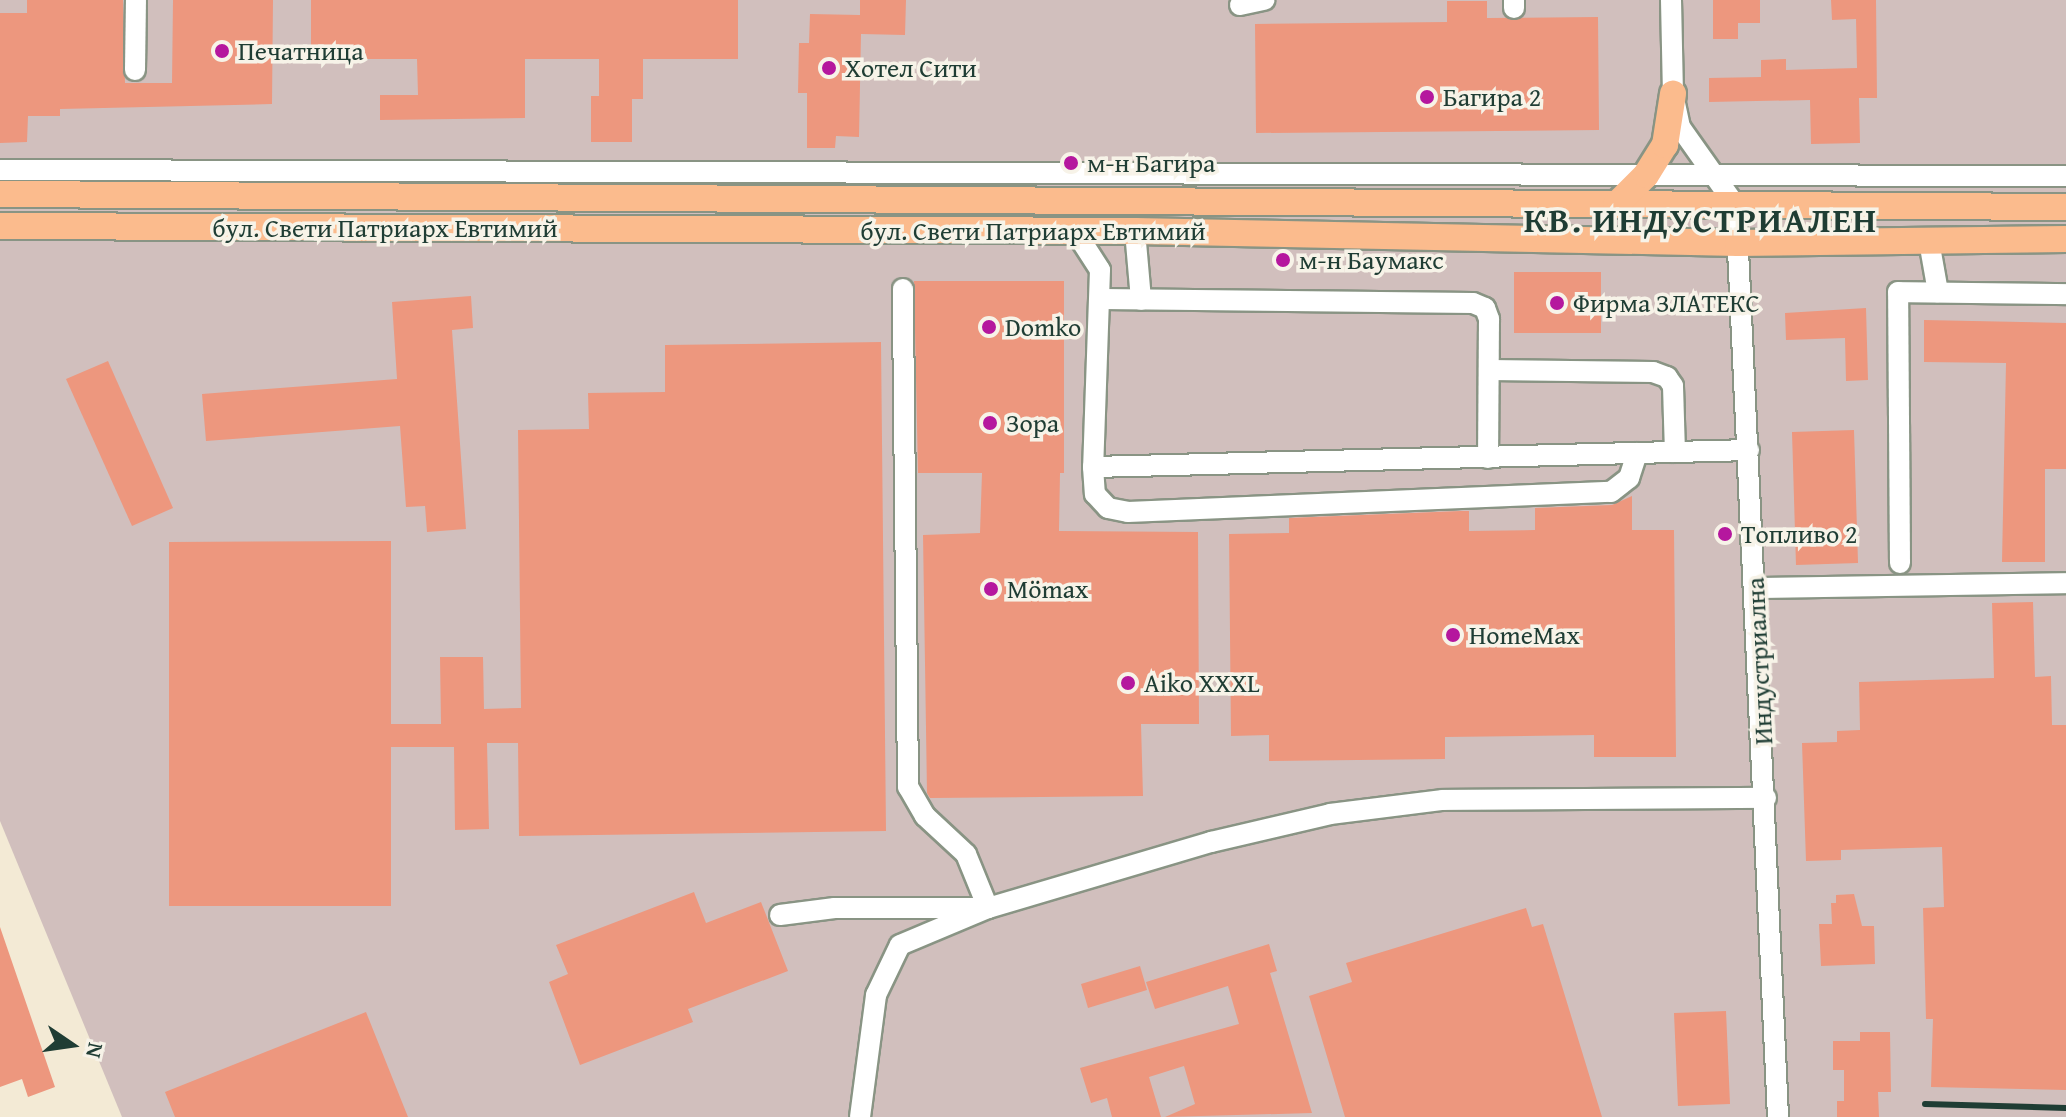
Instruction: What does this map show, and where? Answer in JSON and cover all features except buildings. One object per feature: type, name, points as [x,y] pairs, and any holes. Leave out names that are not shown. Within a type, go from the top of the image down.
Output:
[{"type":"main road","points":[[1616,205],[1646,175],[1665,145],[1673,94]]},
{"type":"main road","name":"бул. Свети Патриарх Евтимий","points":[[0,194],[2066,207]]},
{"type":"main road","name":"бул. Свети Патриарх Евтимий","points":[[3,224],[1135,231],[1738,243],[2066,239]]},
{"type":"street","points":[[135,70],[136,0]]},
{"type":"street","points":[[1240,5],[1264,0]]},
{"type":"street","points":[[1671,0],[1673,94],[1688,142],[1716,174],[1736,206]]},
{"type":"street","points":[[0,170],[2066,176]]},
{"type":"street","name":"Индустриална","points":[[1736,206],[1766,798],[1778,1117]]},
{"type":"street","points":[[1075,231],[1100,270],[1102,299],[1095,320],[1093,467],[1095,494],[1108,508],[1128,512],[1611,492],[1629,478],[1637,453]]},
{"type":"street","points":[[1135,231],[1141,300]]},
{"type":"street","points":[[1929,241],[1938,292]]},
{"type":"street","points":[[903,289],[908,787],[925,816],[966,854],[988,908]]},
{"type":"street","points":[[1900,563],[1898,292],[2066,294]]},
{"type":"street","points":[[1102,299],[1473,303],[1485,308],[1489,319],[1488,458]]},
{"type":"street","points":[[1489,370],[1653,372],[1667,377],[1673,386],[1675,452]]},
{"type":"street","points":[[1093,467],[1749,450]]},
{"type":"street","points":[[1755,588],[2066,583]]},
{"type":"street","points":[[860,1117],[876,995],[900,945],[988,908],[1211,842],[1330,814],[1443,800],[1766,798]]},
{"type":"street","points":[[780,915],[835,908],[988,908]]},
{"type":"shaded area","points":[[0,0],[2066,0],[2066,1117],[122,1117],[0,821]]},
{"type":"railway","points":[[1925,1104],[2066,1108]]},
{"type":"place","name":"Печатница","points":[[222,51]]},
{"type":"place","name":"Хотел Сити","points":[[829,68]]},
{"type":"place","name":"Багира 2","points":[[1427,97]]},
{"type":"place","name":"м-н Багира","points":[[1071,163]]},
{"type":"place","name":"м-н Баумакс","points":[[1283,260]]},
{"type":"place","name":"Фирма ЗЛАТЕКС","points":[[1557,303]]},
{"type":"place","name":"Domko","points":[[989,327]]},
{"type":"place","name":"Зора","points":[[990,423]]},
{"type":"place","name":"Топливо 2","points":[[1725,534]]},
{"type":"place","name":"Mömax","points":[[991,589]]},
{"type":"place","name":"HomeMax","points":[[1453,635]]},
{"type":"place","name":"Aiko XXXL","points":[[1128,683]]},
{"type":"district","name":"КВ. ИНДУСТРИАЛЕН","points":[[1701,220]]}]
